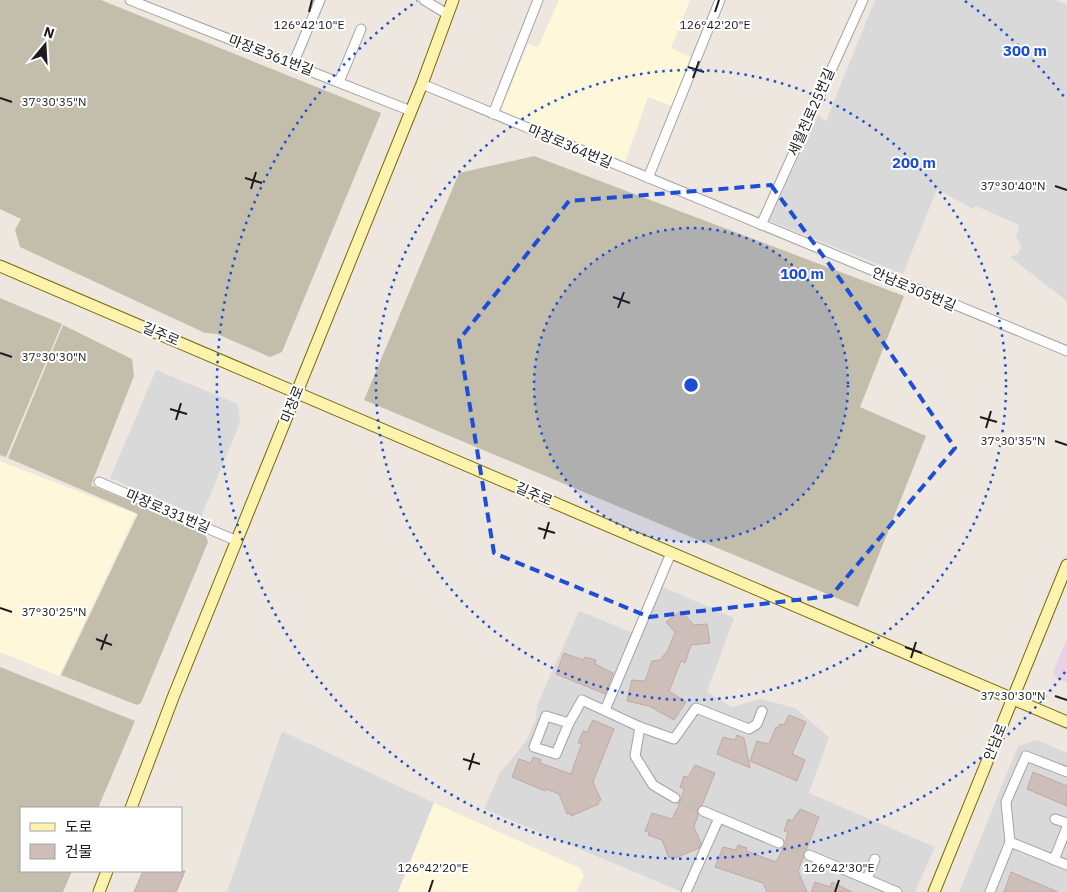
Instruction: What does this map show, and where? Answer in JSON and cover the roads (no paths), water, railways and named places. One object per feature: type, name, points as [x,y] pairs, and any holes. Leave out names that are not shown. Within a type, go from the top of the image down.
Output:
[{"type":"main road","name":"마장로","points":[[131,807],[296,392],[412,111],[453,0]]},
{"type":"main road","name":"길주로","points":[[0,266],[1067,722]]},
{"type":"main road","name":"안남로","points":[[934,892],[1067,565]]},
{"type":"main road","points":[[99,892],[107,872]]},
{"type":"street","name":"마장로361번길","points":[[130,0],[412,111]]},
{"type":"street","points":[[293,64],[320,0]]},
{"type":"street","points":[[424,0],[447,14]]},
{"type":"street","points":[[493,114],[538,0]]},
{"type":"street","points":[[648,178],[720,0]]},
{"type":"street","name":"세월천로25번길","points":[[761,225],[863,0]]},
{"type":"street","points":[[339,82],[361,29]]},
{"type":"street","name":"마장로364번길","points":[[422,84],[761,225]]},
{"type":"street","name":"안남로305번길","points":[[761,225],[1067,352]]},
{"type":"street","name":"마장로331번길","points":[[99,482],[237,541]]},
{"type":"street","points":[[605,710],[672,553]]},
{"type":"street","points":[[569,723],[546,716],[534,747],[556,754],[569,723],[582,700],[640,727],[674,739],[696,708],[749,729],[757,724],[762,711]]},
{"type":"street","points":[[640,727],[635,756],[653,785],[675,798]]},
{"type":"street","points":[[990,892],[1010,842],[1006,802],[1026,756],[1067,772]]},
{"type":"street","points":[[703,811],[779,843]]},
{"type":"street","points":[[686,892],[719,818]]},
{"type":"street","points":[[1054,860],[1067,825],[1055,819]]},
{"type":"street","points":[[1010,842],[1067,865]]},
{"type":"street","points":[[809,855],[897,892]]},
{"type":"street","points":[[867,879],[875,859]]},
{"type":"tunnel","points":[[675,798],[703,811]]},
{"type":"tunnel","points":[[779,843],[809,855]]}]
